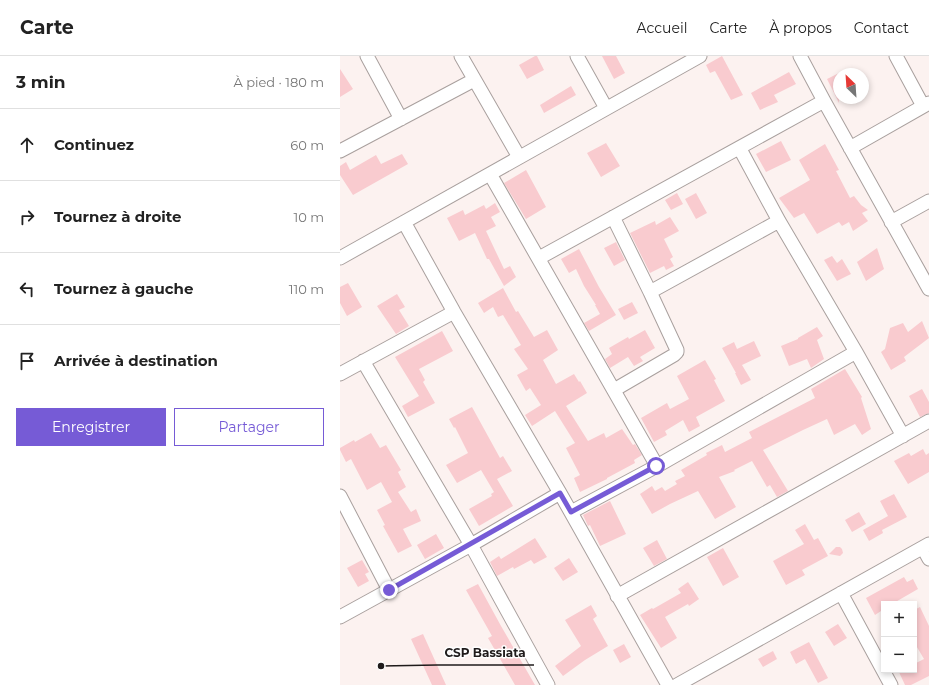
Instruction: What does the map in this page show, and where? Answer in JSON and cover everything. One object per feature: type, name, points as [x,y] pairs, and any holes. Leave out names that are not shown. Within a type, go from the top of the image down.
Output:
[{"type":"street","points":[[367,56],[401,119]]},
{"type":"street","points":[[461,56],[519,157]]},
{"type":"street","points":[[577,56],[606,108]]},
{"type":"street","points":[[340,258],[700,56]]},
{"type":"street","points":[[800,56],[824,102],[929,289]]},
{"type":"street","points":[[850,148],[926,104],[896,56]]},
{"type":"street","points":[[340,151],[474,80]]},
{"type":"street","points":[[539,258],[824,102]]},
{"type":"street","points":[[740,149],[779,221],[856,352],[903,436]]},
{"type":"street","points":[[490,174],[656,466]]},
{"type":"street","points":[[891,222],[929,201]]},
{"type":"street","points":[[613,217],[677,347],[677,352],[674,355],[614,390]]},
{"type":"street","points":[[650,292],[779,221]]},
{"type":"street","points":[[404,222],[454,312],[571,512],[668,685]]},
{"type":"street","points":[[340,374],[454,312]]},
{"type":"street","points":[[571,512],[656,466],[856,352]]},
{"type":"street","points":[[363,361],[471,545],[548,685]]},
{"type":"street","points":[[617,596],[929,422]]},
{"type":"street","points":[[340,617],[471,545],[560,493]]},
{"type":"street","points":[[340,496],[346,521],[389,590]]},
{"type":"street","points":[[677,685],[926,546],[929,559]]},
{"type":"street","points":[[841,593],[892,685]]},
{"type":"building","points":[[537,56],[544,70],[527,79],[519,65]]},
{"type":"building","points":[[602,56],[616,56],[625,73],[614,79]]},
{"type":"building","points":[[722,56],[743,95],[731,100],[715,71],[710,73],[706,65]]},
{"type":"building","points":[[340,69],[353,89],[340,97]]},
{"type":"building","points":[[789,72],[796,84],[774,95],[778,102],[760,110],[751,93]]},
{"type":"building","points":[[833,76],[833,91],[827,79]]},
{"type":"building","points":[[571,86],[576,95],[544,113],[540,105]]},
{"type":"building","points":[[781,141],[791,160],[766,172],[756,154]]},
{"type":"building","points":[[606,143],[620,166],[601,177],[587,153]]},
{"type":"building","points":[[825,144],[839,170],[836,171],[850,198],[854,196],[861,205],[868,210],[862,213],[868,221],[853,231],[849,222],[842,226],[839,222],[817,234],[804,213],[794,218],[779,198],[810,180],[799,160]]},
{"type":"building","points":[[402,154],[408,164],[353,195],[340,175],[340,166],[346,162],[350,170],[376,155],[381,164]]},
{"type":"building","points":[[526,170],[546,207],[526,219],[504,183]]},
{"type":"building","points":[[677,193],[683,204],[671,210],[665,200]]},
{"type":"building","points":[[696,193],[707,213],[696,219],[685,199]]},
{"type":"building","points":[[495,203],[500,212],[491,217],[496,226],[486,231],[504,269],[510,266],[516,277],[504,286],[489,259],[487,259],[475,233],[459,241],[447,218],[463,210],[465,215],[484,205],[486,209]]},
{"type":"building","points":[[670,217],[679,231],[664,239],[673,257],[670,259],[674,266],[666,270],[664,266],[650,273],[630,233],[655,221],[656,225]]},
{"type":"building","points":[[616,242],[625,260],[614,266],[604,248]]},
{"type":"building","points":[[877,248],[884,269],[866,281],[857,262]]},
{"type":"building","points":[[579,249],[616,315],[589,331],[584,323],[600,314],[576,269],[569,273],[561,259]]},
{"type":"building","points":[[832,256],[837,263],[842,259],[851,274],[837,281],[824,260]]},
{"type":"building","points":[[348,283],[362,307],[347,316],[340,303],[340,287]]},
{"type":"building","points":[[503,288],[516,312],[518,311],[534,337],[547,330],[558,350],[543,360],[556,384],[574,374],[587,393],[566,406],[588,441],[604,433],[606,438],[622,429],[642,455],[634,460],[635,463],[580,492],[574,478],[580,475],[566,448],[575,443],[555,411],[532,426],[525,415],[541,405],[530,388],[526,391],[517,375],[528,369],[514,349],[521,345],[503,315],[498,317],[493,307],[484,313],[478,303]]},
{"type":"building","points":[[397,294],[405,307],[399,310],[409,326],[396,334],[377,306]]},
{"type":"building","points":[[632,302],[638,313],[624,320],[618,309]]},
{"type":"building","points":[[922,321],[929,338],[904,357],[906,361],[891,370],[881,352],[885,349],[890,328],[903,323],[908,332]]},
{"type":"building","points":[[817,327],[823,336],[817,340],[824,359],[811,368],[807,359],[789,366],[781,346],[798,339]]},
{"type":"building","points":[[645,330],[655,348],[640,357],[643,361],[634,366],[628,357],[610,368],[605,359],[612,354],[609,348],[628,337],[629,339]]},
{"type":"building","points":[[442,331],[453,351],[419,369],[425,380],[423,382],[435,403],[408,417],[402,406],[419,396],[395,357]]},
{"type":"building","points":[[754,341],[761,356],[742,365],[751,380],[741,385],[722,348],[734,342],[737,349]]},
{"type":"building","points":[[705,360],[716,379],[714,380],[725,401],[696,417],[700,426],[689,432],[683,420],[665,431],[667,435],[654,442],[641,418],[667,403],[670,409],[689,399],[677,376]]},
{"type":"building","points":[[845,369],[862,397],[861,398],[871,429],[862,435],[855,424],[834,435],[827,419],[763,450],[788,491],[777,497],[770,485],[767,487],[752,461],[734,470],[735,471],[719,477],[736,507],[715,519],[698,491],[652,514],[640,494],[652,486],[655,491],[662,487],[665,491],[677,484],[675,481],[685,476],[681,470],[707,455],[706,453],[722,445],[725,452],[752,438],[749,432],[815,398],[811,389]]},
{"type":"building","points":[[922,389],[929,402],[929,413],[920,417],[909,396]]},
{"type":"building","points":[[472,407],[500,458],[503,456],[512,471],[497,479],[513,506],[479,526],[469,509],[492,496],[491,494],[494,492],[481,470],[457,483],[446,465],[468,453],[455,427],[454,428],[449,419]]},
{"type":"building","points":[[371,433],[380,448],[386,445],[401,470],[398,472],[406,487],[398,492],[411,512],[416,509],[421,521],[403,529],[412,546],[398,553],[383,526],[385,525],[377,510],[392,502],[381,482],[367,490],[351,459],[346,462],[340,450],[340,448],[354,440],[355,442]]},
{"type":"building","points":[[923,449],[926,455],[929,453],[929,472],[908,484],[894,461],[909,453],[911,456]]},
{"type":"building","points":[[894,494],[907,517],[882,530],[883,533],[869,541],[863,530],[888,516],[880,501]]},
{"type":"building","points":[[610,501],[626,534],[600,546],[590,525],[588,526],[583,515]]},
{"type":"building","points":[[859,512],[866,524],[852,532],[845,520]]},
{"type":"building","points":[[805,524],[814,540],[818,538],[828,556],[802,570],[805,575],[786,585],[773,561],[804,544],[795,530]]},
{"type":"building","points":[[436,534],[444,548],[425,559],[417,545]]},
{"type":"building","points":[[535,538],[547,557],[534,564],[531,560],[514,569],[513,567],[497,576],[490,562],[499,556],[501,559]]},
{"type":"building","points":[[657,540],[667,559],[654,566],[643,548]]},
{"type":"building","points":[[836,547],[840,547],[843,553],[840,556],[829,554]]},
{"type":"building","points":[[723,548],[739,577],[723,586],[707,557]]},
{"type":"building","points":[[569,558],[578,572],[563,581],[554,568]]},
{"type":"building","points":[[362,560],[369,572],[365,574],[369,581],[358,587],[347,568]]},
{"type":"building","points":[[904,577],[907,582],[913,579],[918,589],[897,601],[881,601],[881,611],[875,615],[866,598]]},
{"type":"building","points":[[688,582],[699,599],[689,606],[688,604],[665,617],[677,638],[661,648],[640,615],[681,593],[678,589]]},
{"type":"building","points":[[478,584],[535,685],[515,685],[488,638],[492,636],[466,590]]},
{"type":"building","points":[[591,605],[597,616],[593,619],[608,646],[563,676],[555,666],[581,646],[565,620]]},
{"type":"building","points":[[920,607],[929,626],[929,676],[911,685],[905,685],[899,673],[917,673],[917,662],[924,659],[917,647],[917,608]]},
{"type":"building","points":[[838,624],[847,638],[834,646],[825,632]]},
{"type":"building","points":[[423,634],[446,685],[432,685],[411,639]]},
{"type":"building","points":[[809,642],[828,678],[818,683],[805,659],[796,664],[790,652]]},
{"type":"building","points":[[624,644],[631,657],[620,663],[613,650]]},
{"type":"building","points":[[773,651],[777,659],[763,667],[758,659]]},
{"type":"place","name":"CSP Bassiata","points":[[381,666]]},
{"type":"route","points":[[389,590],[471,545],[560,493],[571,512],[656,466]]}]
